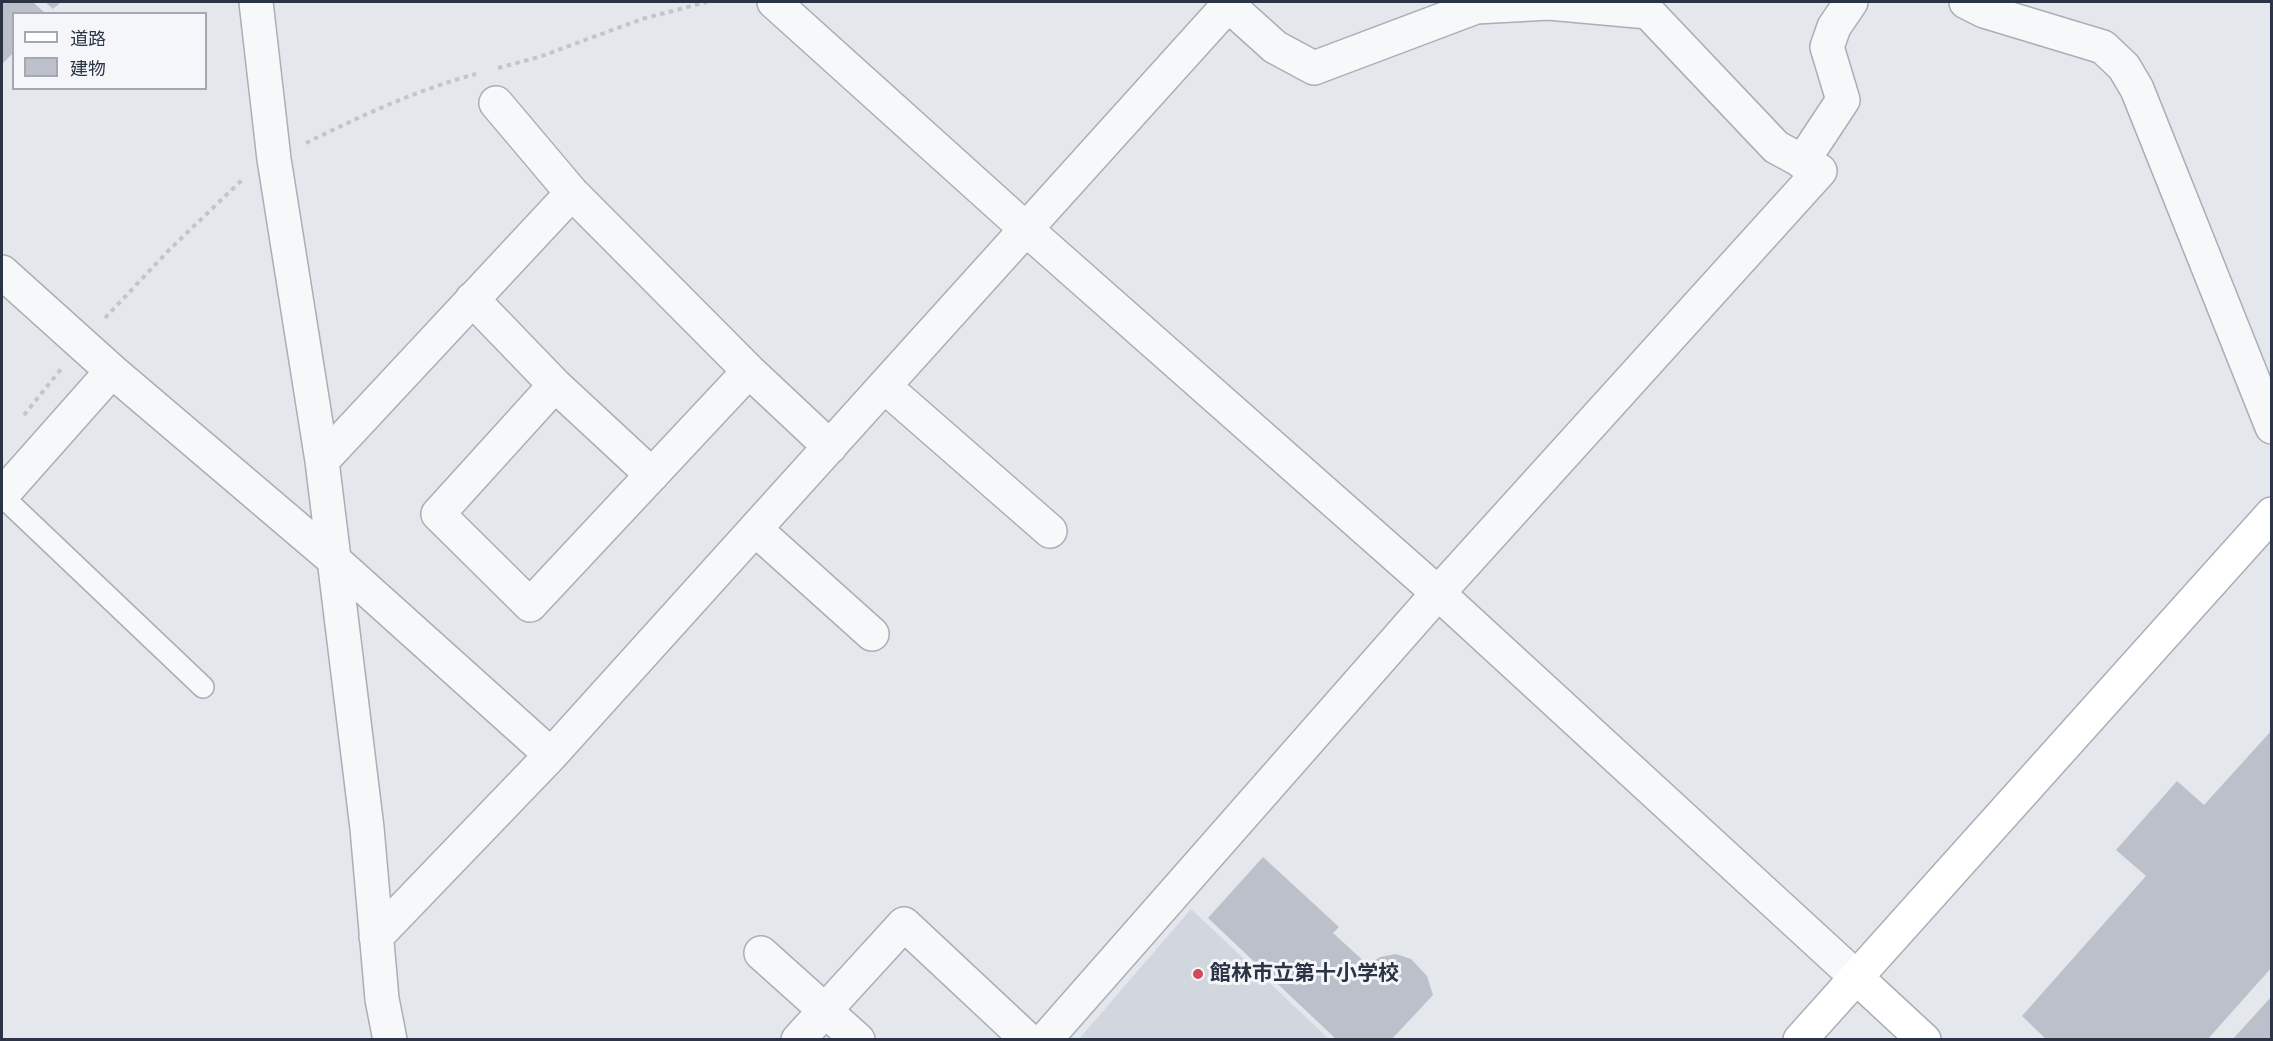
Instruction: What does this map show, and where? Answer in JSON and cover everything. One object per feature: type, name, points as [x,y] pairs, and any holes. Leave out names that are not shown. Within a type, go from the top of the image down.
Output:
[{"type":"street","points":[[256,2],[274,159],[322,461],[367,828],[376,937],[390,1040]]},
{"type":"street","points":[[774,2],[1027,230],[1438,593],[1924,1040]]},
{"type":"street","points":[[376,937],[551,755],[1027,230],[1228,2],[1275,47],[1314,69],[1476,7],[1549,3],[1648,12],[1776,147],[1820,171],[1438,593],[1045,1040]]},
{"type":"street","points":[[1802,162],[1843,100],[1827,47],[1834,27],[1851,2]]},
{"type":"street","points":[[1966,2],[1984,11],[2103,47],[2124,67],[2137,89],[2271,427]]},
{"type":"street","points":[[496,103],[572,193],[749,371],[830,447]]},
{"type":"street","points":[[322,461],[572,193]]},
{"type":"street","points":[[2,272],[112,371],[333,559],[551,755]]},
{"type":"street","points":[[472,299],[555,385],[652,475]]},
{"type":"street","points":[[2,495],[112,371]]},
{"type":"street","points":[[555,385],[438,514],[530,605],[749,371]]},
{"type":"street","points":[[884,386],[1050,531]]},
{"type":"street","points":[[1800,1040],[2271,514]]},
{"type":"street","points":[[755,529],[872,634]]},
{"type":"street","points":[[798,1040],[904,924],[1028,1040]]},
{"type":"street","points":[[761,953],[858,1040]]},
{"type":"lane","points":[[2,495],[203,687]]},
{"type":"path","points":[[98,325],[169,250],[236,184],[245,178]]},
{"type":"path","points":[[20,420],[64,364]]},
{"type":"shaded area","name":"館林市立第十小学校","points":[[1191,909],[1329,1039],[1079,1039]]},
{"type":"building","points":[[2,2],[33,2],[44,12],[12,12],[12,54],[2,64]]},
{"type":"building","points":[[45,2],[61,2],[53,9]]},
{"type":"building","points":[[2272,730],[2272,967],[2207,1040],[2047,1040],[2022,1016],[2146,876],[2116,850],[2177,781],[2204,805]]},
{"type":"building","points":[[1263,857],[1339,927],[1333,933],[1368,965],[1380,957],[1396,954],[1411,959],[1427,976],[1433,995],[1391,1040],[1337,1040],[1208,918]]},
{"type":"building","points":[[2272,996],[2272,1040],[2232,1040]]},
{"type":"place","name":"館林市立第十小学校","points":[[1198,974]]}]
